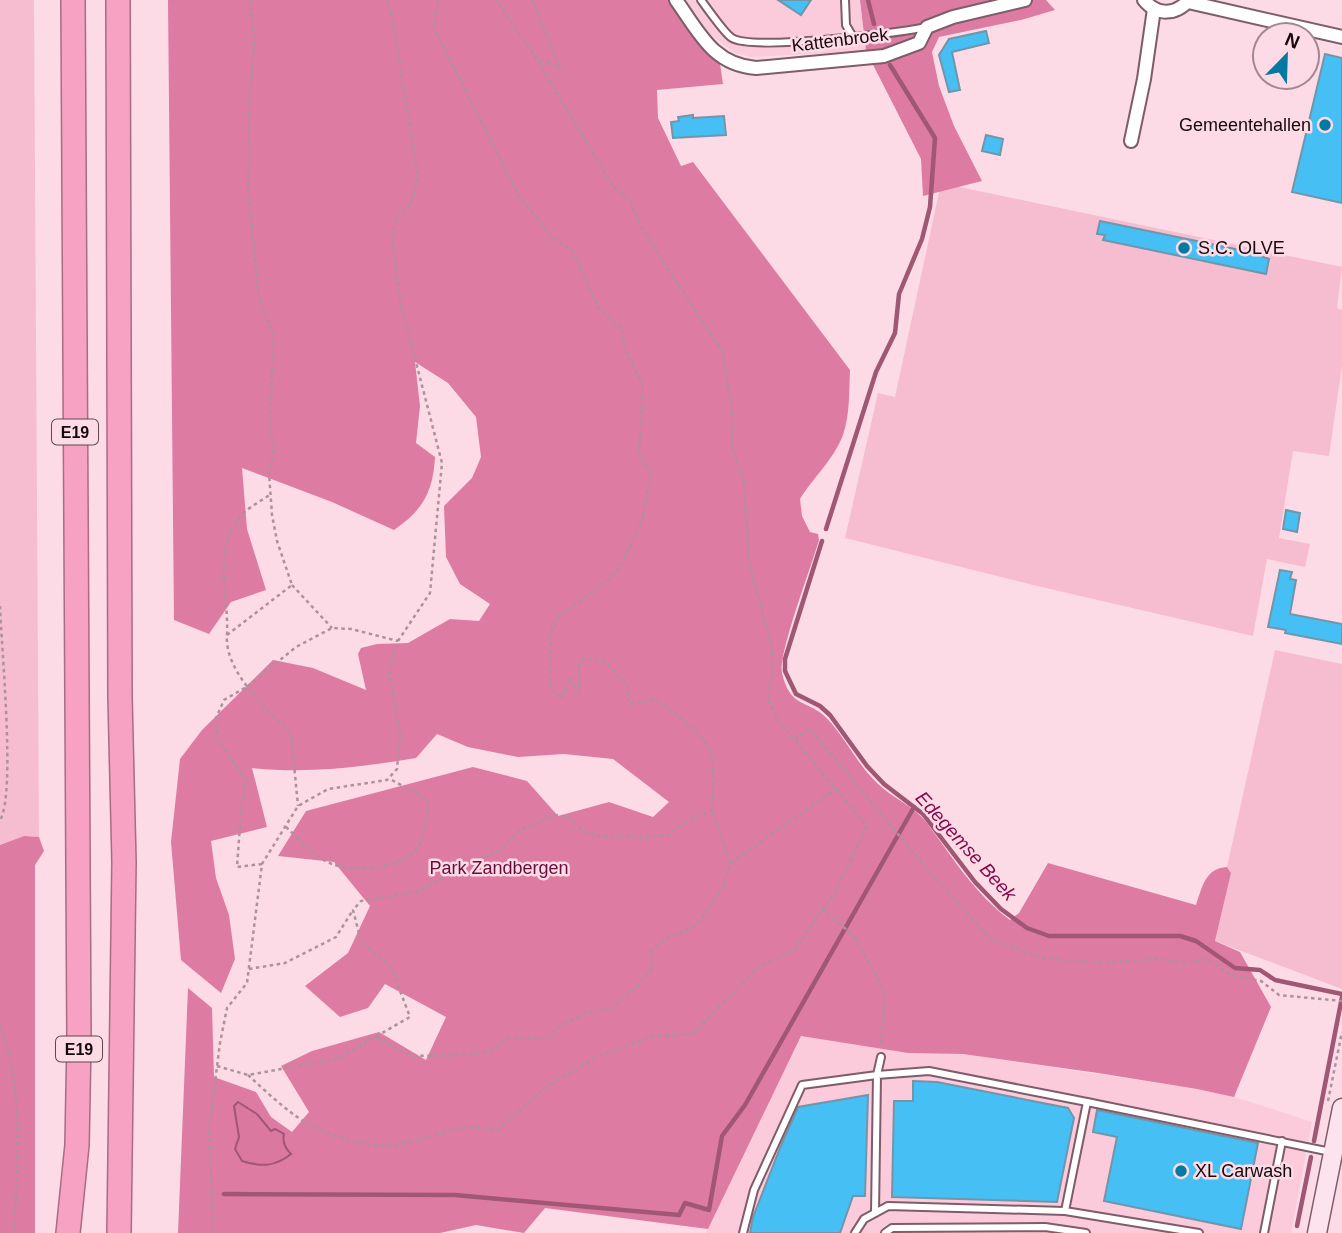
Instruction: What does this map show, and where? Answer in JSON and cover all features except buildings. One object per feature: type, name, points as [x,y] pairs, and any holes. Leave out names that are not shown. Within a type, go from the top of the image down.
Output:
[{"type":"highway","name":"E19","points":[[68,1233],[77,1145],[79,1040],[73,0]]},
{"type":"highway","name":"E19","points":[[118,0],[120,697],[124,862],[119,1233]]},
{"type":"main road","points":[[1315,1232],[1342,1108]]},
{"type":"street","name":"Kattenbroek","points":[[676,0],[719,57],[738,66],[756,68],[884,56],[919,43],[927,27],[953,16],[1025,0]]},
{"type":"street","points":[[1131,141],[1144,79],[1149,4],[1171,12],[1180,9],[1188,1],[1342,37]]},
{"type":"lane","points":[[701,0],[732,38],[757,43],[853,37],[927,27]]},
{"type":"lane","points":[[845,0],[846,25],[853,37]]},
{"type":"lane","points":[[875,1213],[877,1075],[881,1057]]},
{"type":"lane","points":[[743,1233],[754,1190],[802,1085],[929,1071],[1333,1152]]},
{"type":"lane","points":[[1065,1210],[1087,1102]]},
{"type":"lane","points":[[1264,1233],[1282,1141]]},
{"type":"lane","points":[[855,1233],[864,1219],[888,1206],[1065,1210],[1199,1233]]},
{"type":"lane","points":[[885,1233],[892,1228],[1045,1227],[1086,1233]]},
{"type":"path","points":[[250,0],[254,41],[248,189],[259,298],[273,334],[270,435],[275,446],[269,473],[272,515],[277,541],[292,585],[332,628]]},
{"type":"path","points":[[387,0],[392,15],[418,177],[411,203],[397,218],[393,230],[400,300],[442,463],[430,593],[398,641],[389,668],[400,734],[397,769],[390,779]]},
{"type":"path","points":[[376,1037],[412,1056],[464,1055],[492,1051],[507,1038],[546,1039],[563,1024],[588,1012],[610,1009],[639,985],[653,967],[650,951],[666,939],[696,926],[723,887],[730,863],[712,810],[715,786],[708,746],[670,708],[656,699],[629,704],[627,684],[604,661],[585,658],[579,665],[579,692],[570,678],[562,699],[550,686],[551,632],[559,616],[616,573],[641,524],[650,474],[639,453],[643,385],[624,347],[622,328],[599,309],[573,251],[553,238],[519,196],[434,28],[438,0]]},
{"type":"path","points":[[217,1066],[248,1075],[295,1115],[358,1145],[393,1146],[458,1127],[477,1126],[498,1130],[545,1088],[600,1055],[655,1036],[692,1034],[757,968],[795,949],[836,890],[867,826],[779,721],[768,699],[773,668],[771,644],[748,562],[744,482],[732,447],[732,411],[722,351],[639,224],[631,201],[612,185],[536,58],[496,0]]},
{"type":"path","points":[[532,0],[561,68],[536,58]]},
{"type":"path","points":[[272,494],[241,515],[229,535],[223,555],[223,582],[228,614],[226,647],[232,662],[260,704],[291,733],[298,806]]},
{"type":"path","points":[[227,635],[292,585]]},
{"type":"path","points":[[0,606],[7,744],[6,799],[0,820]]},
{"type":"path","points":[[262,864],[237,867],[240,811],[246,780],[218,740],[216,719],[224,700],[248,686],[296,647],[332,628],[351,629],[398,641]]},
{"type":"path","points":[[795,739],[810,729],[938,882],[990,938],[1041,958],[1100,963],[1159,959],[1186,963],[1206,959],[1231,975],[1261,981],[1279,995],[1342,1001]]},
{"type":"path","points":[[213,1233],[208,1160],[217,1066],[227,1008],[247,984],[262,864],[298,806],[328,789],[390,779],[428,800],[428,814],[418,848],[403,860],[364,870],[332,864],[310,850],[286,827]]},
{"type":"path","points":[[730,863],[837,788]]},
{"type":"path","points":[[249,969],[285,963],[336,937],[361,901],[417,892],[502,849],[519,831],[555,814],[568,817],[583,831],[603,837],[643,838],[670,834],[712,810]]},
{"type":"path","points":[[822,909],[854,936],[885,992],[881,1057]]},
{"type":"path","points":[[248,1075],[337,1059],[410,1017],[391,967],[361,941],[353,910]]},
{"type":"path","points":[[0,1025],[11,1058],[16,1086],[14,1233]]},
{"type":"shaded area","points":[[0,0],[34,0],[39,837],[24,836],[0,845]]},
{"type":"shaded area","points":[[684,0],[860,0],[866,51],[751,57],[735,53],[708,33]]},
{"type":"shaded area","points":[[941,183],[1342,267],[1337,308],[1342,310],[1342,366],[1329,456],[1293,451],[1279,538],[1310,544],[1305,567],[1267,559],[1253,636],[845,538],[878,393],[895,397]]},
{"type":"shaded area","points":[[1275,650],[1342,664],[1342,989],[1215,941],[1231,873],[1227,867]]},
{"type":"shaded area","points":[[801,1036],[908,1053],[963,1054],[1197,1089],[1235,1097],[1312,1122],[1291,1233],[706,1233]]},
{"type":"shaded area","points":[[238,1102],[257,1114],[271,1131],[275,1129],[284,1134],[285,1145],[291,1154],[268,1165],[242,1161],[235,1149],[239,1137],[234,1106]]},
{"type":"green space","name":"Park Zandbergen","points":[[168,0],[676,0],[719,57],[723,84],[657,90],[658,118],[681,166],[693,162],[850,370],[848,411],[843,435],[800,499],[802,516],[810,532],[818,534],[819,540],[785,648],[782,673],[786,685],[796,699],[817,710],[832,724],[877,783],[922,817],[975,887],[1010,920],[1019,913],[1048,863],[1196,905],[1209,875],[1227,867],[1231,873],[1215,941],[1240,952],[1271,1007],[1234,1097],[1098,1073],[963,1054],[908,1053],[801,1036],[708,1229],[545,1208],[524,1233],[476,1225],[440,1233],[178,1233],[188,988],[212,1008],[214,1077],[256,1092],[271,1117],[292,1132],[309,1112],[281,1066],[312,1051],[379,1032],[426,1060],[446,1017],[385,984],[368,1008],[340,1017],[305,986],[348,953],[370,906],[334,862],[278,856],[306,811],[473,767],[527,781],[558,816],[609,802],[653,817],[669,802],[613,759],[564,754],[518,757],[468,747],[437,734],[416,758],[334,769],[252,768],[267,827],[211,841],[216,878],[229,915],[235,959],[221,993],[181,960],[171,842],[180,759],[202,730],[273,660],[313,668],[366,690],[358,654],[361,648],[377,644],[408,643],[450,619],[479,621],[490,604],[460,584],[446,557],[444,506],[472,478],[481,457],[476,417],[448,383],[415,362],[420,406],[416,443],[435,457],[429,490],[412,515],[394,530],[332,502],[242,468],[247,529],[266,590],[231,602],[209,634],[174,620]]},
{"type":"green space","points":[[860,0],[1046,0],[1055,10],[939,37],[932,52],[939,86],[954,126],[982,181],[923,196],[921,159],[866,51]]},
{"type":"green space","points":[[24,836],[39,837],[44,851],[35,865],[35,1233],[0,1233],[0,845]]},
{"type":"waterway","name":"Edegemse Beek","points":[[868,0],[874,24]]},
{"type":"waterway","name":"Edegemse Beek","points":[[826,529],[876,372],[895,333],[899,294],[922,239],[930,207],[935,138],[890,65]]},
{"type":"waterway","name":"Edegemse Beek","points":[[822,541],[785,659],[785,671],[796,694],[820,706],[830,715],[867,766],[884,784],[923,814],[975,882],[1001,909],[1027,928],[1049,936],[1180,936],[1196,941],[1235,968],[1260,970],[1275,980],[1342,994]]},
{"type":"waterway","points":[[224,1194],[455,1195],[679,1215],[685,1203],[709,1210],[722,1136],[745,1105],[914,807]]},
{"type":"waterway","points":[[1314,1141],[1342,997]]},
{"type":"waterway","points":[[1297,1226],[1311,1157]]},
{"type":"place","name":"Gemeentehallen","points":[[1325,125]]},
{"type":"place","name":"S.C. OLVE","points":[[1184,248]]},
{"type":"place","name":"XL Carwash","points":[[1181,1171]]}]
